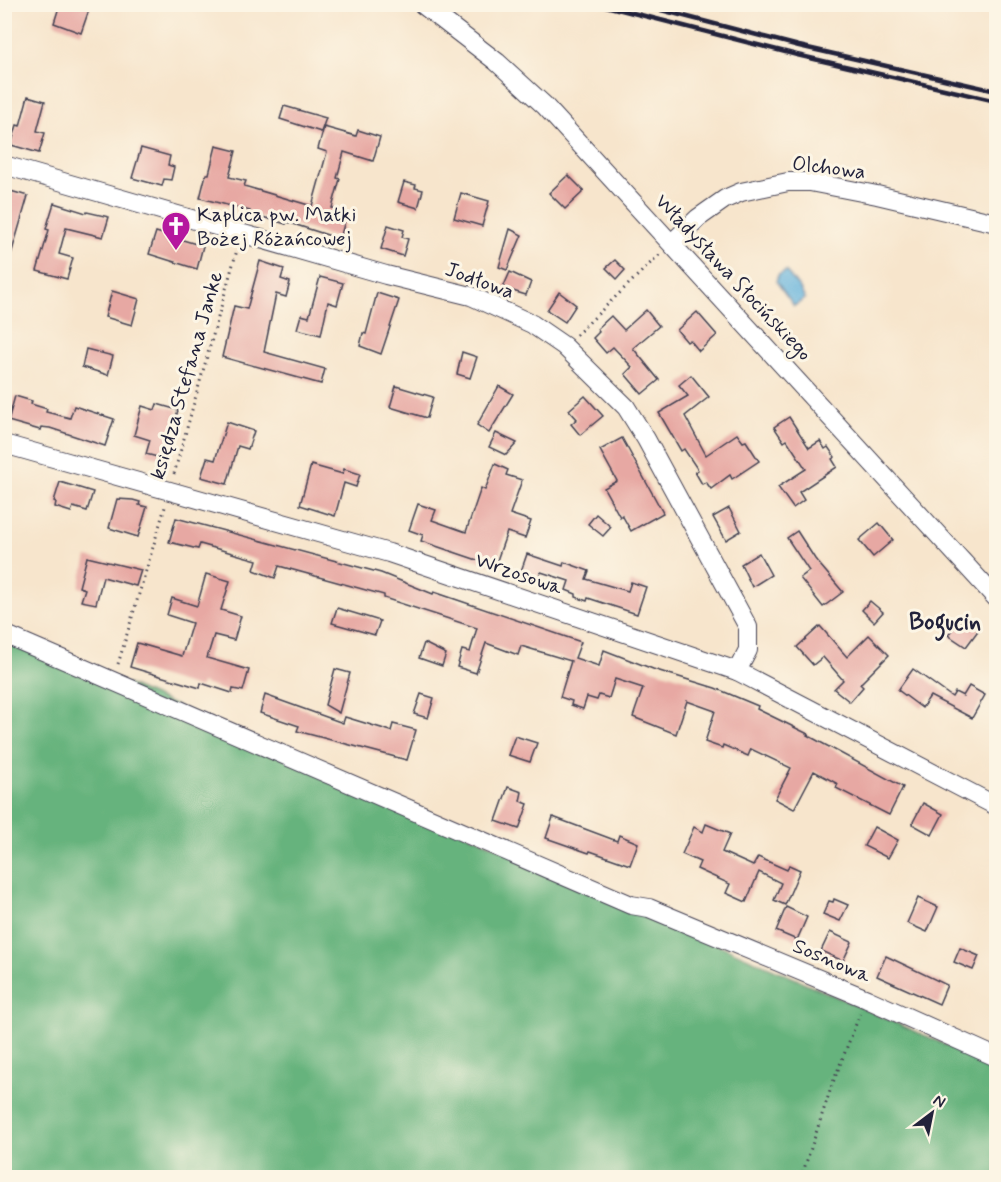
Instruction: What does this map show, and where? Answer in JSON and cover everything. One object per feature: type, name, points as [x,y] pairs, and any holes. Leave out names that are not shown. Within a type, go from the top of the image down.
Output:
[{"type":"street","name":"Władysława Słocińskiego","points":[[422,4],[524,85],[672,243],[996,598]]},
{"type":"street","name":"Jodłowa","points":[[4,165],[386,275],[471,296],[532,324],[564,346],[626,407],[741,611],[748,627],[747,651],[737,671]]},
{"type":"street","name":"Olchowa","points":[[672,243],[698,218],[725,199],[750,190],[788,182],[810,182],[877,195],[996,223]]},
{"type":"street","name":"Wrzosowa","points":[[4,444],[389,553],[737,671],[996,806]]},
{"type":"street","name":"Sosnowa","points":[[4,634],[631,905],[649,908],[867,999],[996,1057]]},
{"type":"path","name":"księdza Stefana Janke","points":[[114,681],[242,234]]},
{"type":"path","points":[[564,346],[672,243]]},
{"type":"path","points":[[801,1178],[832,1085],[867,999]]},
{"type":"green space","points":[[4,630],[996,1067],[996,1177],[5,1177]]},
{"type":"water","points":[[786,271],[805,299],[794,306],[776,281],[778,275]]},
{"type":"building","points":[[60,4],[91,4],[81,33],[54,23]]},
{"type":"building","points":[[28,96],[45,101],[37,131],[45,133],[39,153],[11,145],[17,125],[20,126]]},
{"type":"building","points":[[284,106],[326,118],[321,132],[280,119]]},
{"type":"building","points":[[324,127],[356,136],[358,130],[380,137],[373,161],[344,152],[332,208],[347,213],[340,239],[200,198],[216,146],[236,151],[229,177],[246,181],[244,186],[312,206],[327,152],[318,149]]},
{"type":"building","points":[[141,148],[170,156],[168,165],[174,167],[171,180],[164,179],[162,186],[132,178]]},
{"type":"building","points":[[568,175],[584,191],[565,209],[549,193]]},
{"type":"building","points":[[404,182],[416,185],[415,188],[423,190],[418,208],[398,202]]},
{"type":"building","points":[[7,190],[28,196],[8,265],[4,264],[4,199]]},
{"type":"building","points":[[461,193],[489,201],[482,226],[454,218]]},
{"type":"building","points":[[54,203],[109,217],[103,237],[66,228],[59,254],[73,258],[67,279],[37,271]]},
{"type":"building","points":[[388,225],[404,230],[402,237],[408,239],[403,256],[381,249]]},
{"type":"building","points":[[510,229],[522,235],[507,270],[499,267]]},
{"type":"building","name":"Kaplica pw. Matki Bożej Różańcowej","points":[[156,232],[203,246],[197,269],[149,254]]},
{"type":"building","points":[[615,260],[625,270],[617,279],[606,268]]},
{"type":"building","points":[[260,261],[284,269],[281,279],[290,282],[286,297],[276,294],[264,352],[325,369],[321,384],[222,357],[234,306],[247,309]]},
{"type":"building","points":[[510,272],[531,282],[526,295],[503,288]]},
{"type":"building","points":[[320,277],[343,283],[337,305],[328,302],[321,335],[297,329],[301,315],[309,317]]},
{"type":"building","points":[[112,291],[139,299],[132,325],[105,317]]},
{"type":"building","points":[[559,292],[576,305],[565,322],[547,310]]},
{"type":"building","points":[[377,293],[399,300],[381,354],[360,346],[363,333],[366,334]]},
{"type":"building","points":[[646,310],[659,326],[633,348],[659,380],[642,394],[625,374],[632,367],[613,347],[606,353],[593,338],[599,332],[597,329],[611,316],[624,330]]},
{"type":"building","points":[[697,312],[717,335],[699,351],[677,330]]},
{"type":"building","points":[[86,349],[113,356],[108,375],[82,367]]},
{"type":"building","points":[[462,352],[477,357],[470,378],[457,374]]},
{"type":"building","points":[[691,375],[709,397],[685,416],[706,455],[737,434],[743,442],[746,441],[759,461],[732,479],[730,475],[711,489],[706,482],[702,484],[695,472],[698,470],[684,449],[681,451],[659,413],[688,396],[679,385]]},
{"type":"building","points":[[396,386],[433,397],[427,418],[390,407]]},
{"type":"building","points":[[499,386],[513,394],[489,433],[477,425]]},
{"type":"building","points":[[15,396],[32,401],[31,404],[47,409],[46,412],[70,418],[74,406],[114,419],[105,446],[50,428],[41,427],[40,430],[8,421]]},
{"type":"building","points":[[585,396],[603,416],[580,435],[571,424],[577,419],[569,410]]},
{"type":"building","points":[[157,404],[178,410],[165,459],[146,454],[150,440],[134,435],[142,406],[155,410]]},
{"type":"building","points":[[789,417],[809,448],[820,441],[825,449],[828,447],[835,457],[832,459],[837,467],[799,492],[804,500],[793,508],[778,487],[806,469],[787,440],[784,442],[774,427]]},
{"type":"building","points":[[227,422],[254,431],[248,449],[238,446],[227,484],[201,477],[207,458],[215,460]]},
{"type":"building","points":[[496,433],[517,443],[506,455],[489,447]]},
{"type":"building","points":[[622,438],[663,513],[631,531],[622,515],[620,517],[604,488],[617,481],[600,450]]},
{"type":"building","points":[[495,464],[508,470],[506,475],[522,480],[510,514],[531,521],[525,538],[507,532],[495,566],[421,541],[423,535],[409,530],[418,504],[436,510],[432,520],[466,532],[481,488],[485,490]]},
{"type":"building","points":[[311,465],[343,474],[344,469],[360,474],[356,487],[344,483],[335,516],[300,505]]},
{"type":"building","points":[[60,482],[93,492],[87,511],[73,507],[71,512],[55,507],[56,502],[54,501]]},
{"type":"building","points":[[117,499],[133,500],[147,507],[138,537],[109,528]]},
{"type":"building","points":[[729,508],[741,531],[726,540],[713,517]]},
{"type":"building","points":[[596,514],[611,527],[603,536],[588,524]]},
{"type":"building","points":[[176,518],[381,573],[433,594],[434,592],[581,642],[575,658],[599,666],[604,650],[653,669],[715,688],[758,706],[757,709],[808,734],[903,787],[889,815],[836,788],[838,784],[814,771],[794,809],[775,799],[791,768],[751,749],[748,756],[723,745],[722,748],[705,742],[715,711],[687,701],[676,734],[633,717],[643,688],[615,679],[609,698],[599,695],[597,700],[587,697],[583,709],[571,705],[572,701],[560,697],[571,661],[521,646],[518,655],[486,643],[476,673],[457,667],[462,650],[470,652],[477,628],[384,598],[384,595],[279,566],[275,578],[254,570],[257,560],[200,544],[198,549],[169,542]]},
{"type":"building","points":[[879,523],[893,540],[873,557],[859,540]]},
{"type":"building","points":[[797,531],[815,559],[843,592],[823,607],[800,578],[809,571],[787,538]]},
{"type":"building","points":[[759,553],[771,575],[752,587],[741,564]]},
{"type":"building","points":[[527,554],[563,566],[564,562],[589,571],[586,579],[628,591],[631,582],[646,587],[637,614],[588,598],[587,601],[576,597],[576,594],[566,590],[569,581],[541,572],[538,581],[520,574]]},
{"type":"building","points":[[87,557],[141,570],[136,586],[103,577],[96,604],[81,601],[85,589],[79,587]]},
{"type":"building","points":[[206,574],[230,581],[221,610],[241,616],[234,640],[214,635],[207,658],[249,670],[243,691],[233,689],[232,693],[201,683],[200,688],[130,667],[137,643],[182,656],[192,623],[167,615],[172,598],[197,606]]},
{"type":"building","points":[[870,601],[883,612],[874,622],[862,610]]},
{"type":"building","points":[[337,608],[380,621],[375,635],[332,623]]},
{"type":"building","points":[[967,619],[980,628],[966,647],[948,635],[959,620],[964,623]]},
{"type":"building","points":[[820,626],[847,657],[869,635],[889,655],[860,684],[863,687],[850,702],[834,689],[843,680],[823,657],[813,665],[797,647]]},
{"type":"building","points":[[424,643],[446,654],[442,666],[419,658]]},
{"type":"building","points":[[335,669],[350,673],[339,713],[325,705]]},
{"type":"building","points":[[913,669],[952,697],[955,692],[963,696],[969,686],[985,695],[972,718],[930,696],[922,708],[898,690]]},
{"type":"building","points":[[421,694],[434,698],[428,718],[414,714]]},
{"type":"building","points":[[265,695],[343,723],[345,717],[391,731],[393,724],[416,730],[407,760],[297,731],[299,726],[260,713]]},
{"type":"building","points":[[515,736],[537,743],[530,762],[508,755]]},
{"type":"building","points":[[508,787],[522,792],[520,801],[528,804],[519,829],[496,821]]},
{"type":"building","points":[[923,803],[943,814],[932,835],[912,824]]},
{"type":"building","points":[[553,817],[617,841],[619,835],[638,843],[630,865],[546,838]]},
{"type":"building","points":[[706,824],[730,834],[722,852],[753,866],[758,857],[787,870],[789,865],[800,870],[785,905],[774,900],[781,883],[759,872],[746,902],[726,893],[730,884],[697,869],[700,862],[682,854],[694,827],[703,832]]},
{"type":"building","points":[[874,827],[898,840],[888,858],[864,846]]},
{"type":"building","points":[[918,898],[938,907],[927,932],[907,923]]},
{"type":"building","points":[[834,899],[848,905],[840,921],[823,914],[829,901],[833,902]]},
{"type":"building","points":[[786,907],[807,917],[797,940],[776,931]]},
{"type":"building","points":[[830,932],[852,942],[843,961],[821,951]]},
{"type":"building","points":[[960,948],[979,956],[973,970],[954,962]]},
{"type":"building","points":[[886,956],[947,985],[939,1004],[877,976]]},
{"type":"railway","points":[[598,4],[797,55],[996,101]]},
{"type":"railway","points":[[638,4],[799,46],[996,91]]},
{"type":"place","name":"Kaplica pw. Matki Bożej Różańcowej","points":[[176,252]]},
{"type":"district","name":"Bogucin","points":[[945,621]]}]
